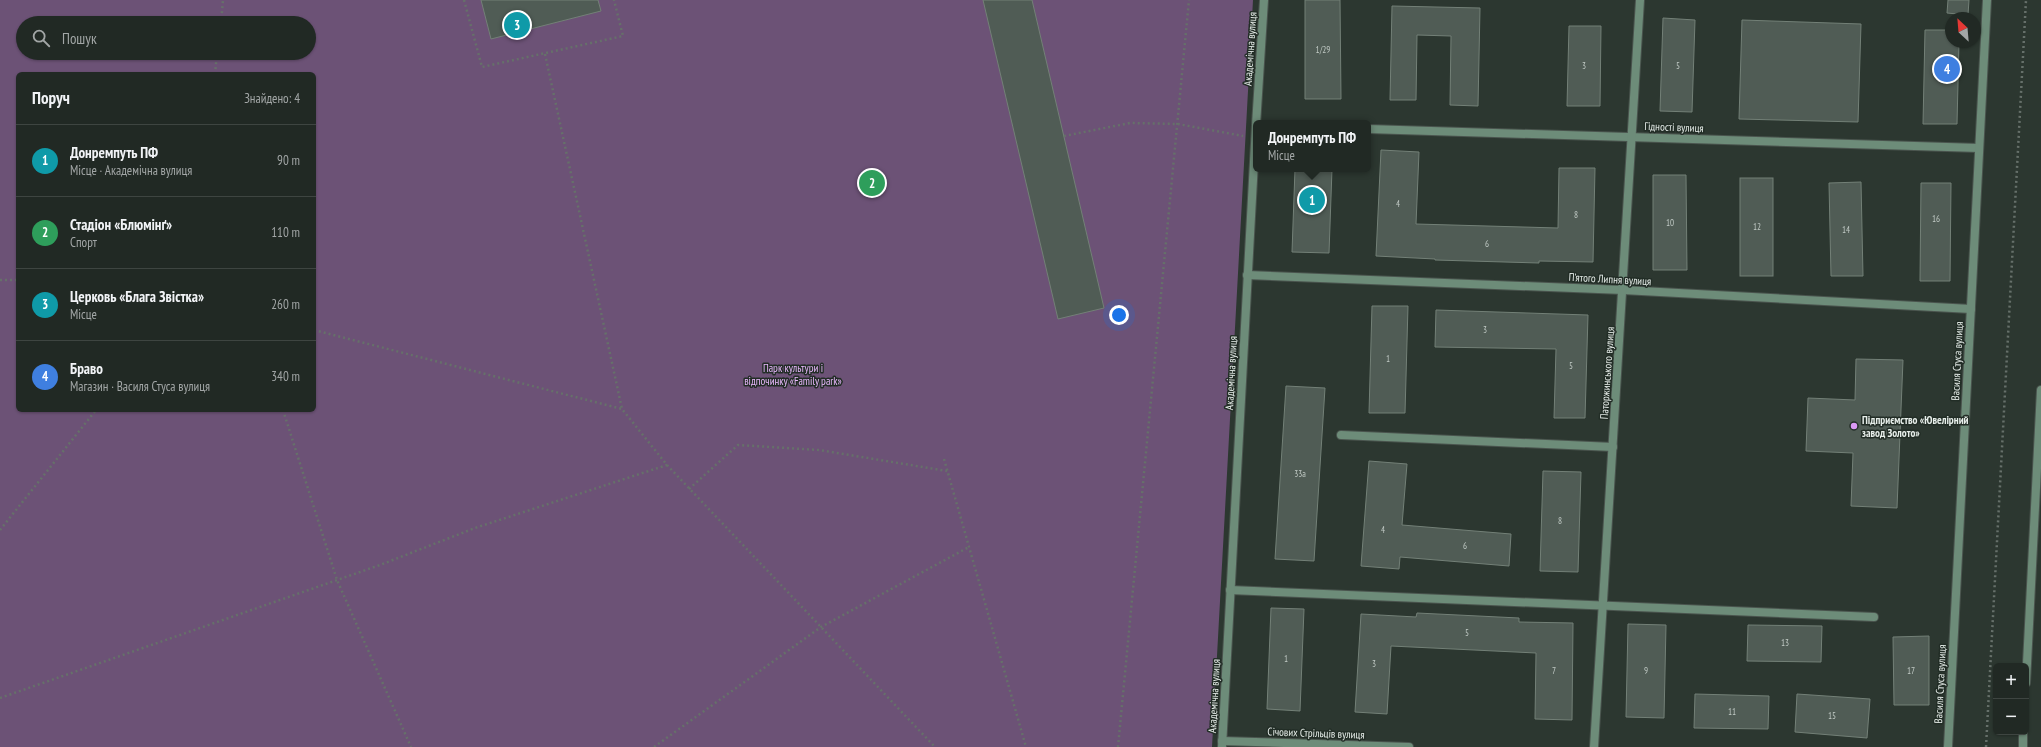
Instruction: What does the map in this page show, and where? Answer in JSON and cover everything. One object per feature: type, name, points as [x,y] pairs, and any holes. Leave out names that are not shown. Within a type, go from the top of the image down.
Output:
[{"type":"street","name":"Академічна вулиця","points":[[1256,120],[1264,0]]},
{"type":"street","name":"Паторжинського вулиця","points":[[1594,747],[1640,0]]},
{"type":"street","name":"Василя Стуса вулиця","points":[[1948,747],[1987,0]]},
{"type":"street","name":"Гідності вулиця","points":[[1371,129],[1632,136],[1979,148]]},
{"type":"street","name":"Академічна вулиця","points":[[1222,744],[1253,172]]},
{"type":"street","name":"П’ятого Липня вулиця","points":[[1247,274],[1623,290],[1971,310]]},
{"type":"street","points":[[2027,663],[2041,390]]},
{"type":"street","points":[[1341,435],[1613,447]]},
{"type":"street","points":[[1230,590],[1874,617]]},
{"type":"street","points":[[2023,747],[2024,735]]},
{"type":"street","name":"Січових Стрільців вулиця","points":[[1222,744],[1409,747]]},
{"type":"path","points":[[222,16],[223,0]]},
{"type":"path","points":[[464,0],[482,67],[623,36],[614,0]]},
{"type":"path","points":[[1118,747],[1190,0]]},
{"type":"path","points":[[1986,747],[2026,0]]},
{"type":"path","points":[[545,54],[622,409],[667,465],[935,747]]},
{"type":"path","points":[[215,72],[216,60]]},
{"type":"path","points":[[1064,136],[1130,122],[1178,124],[1253,138]]},
{"type":"path","points":[[0,280],[16,280]]},
{"type":"path","points":[[316,331],[622,409]]},
{"type":"path","points":[[0,530],[94,412]]},
{"type":"path","points":[[284,412],[337,580],[411,747]]},
{"type":"path","points":[[689,488],[738,445],[819,450],[947,471]]},
{"type":"path","points":[[944,460],[1026,747]]},
{"type":"path","points":[[0,698],[337,580],[475,528],[667,465]]},
{"type":"path","points":[[654,747],[822,627],[969,547]]},
{"type":"green space","name":"Парк культури і відпочинку «Family park»","points":[[0,0],[1253,0],[1212,747],[0,747]]},
{"type":"building","points":[[481,0],[598,0],[601,11],[491,39]]},
{"type":"building","points":[[983,0],[1032,0],[1104,308],[1058,319]]},
{"type":"building","points":[[1305,0],[1340,0],[1341,99],[1305,99]]},
{"type":"building","points":[[1948,0],[1969,0],[1968,12],[1947,12]]},
{"type":"building","points":[[1392,6],[1480,8],[1478,106],[1450,105],[1451,36],[1417,35],[1416,100],[1390,100]]},
{"type":"building","points":[[1663,18],[1695,20],[1692,112],[1660,111]]},
{"type":"building","points":[[1742,20],[1861,24],[1858,122],[1739,119]]},
{"type":"building","points":[[1569,26],[1601,26],[1600,106],[1567,106]]},
{"type":"building","points":[[1925,30],[1945,30],[1945,48],[1959,48],[1957,124],[1923,124]]},
{"type":"building","points":[[1381,150],[1419,152],[1416,224],[1558,228],[1559,168],[1595,168],[1593,262],[1539,261],[1539,263],[1435,260],[1376,256]]},
{"type":"building","points":[[1295,172],[1332,172],[1329,253],[1292,252]]},
{"type":"building","points":[[1653,175],[1686,175],[1687,270],[1653,270]]},
{"type":"building","points":[[1740,178],[1773,178],[1773,276],[1740,276]]},
{"type":"building","points":[[1861,182],[1863,276],[1831,276],[1829,183]]},
{"type":"building","points":[[1921,183],[1951,183],[1950,281],[1920,281]]},
{"type":"building","points":[[1372,306],[1408,306],[1405,413],[1369,413]]},
{"type":"building","points":[[1436,310],[1588,315],[1585,418],[1554,418],[1556,349],[1435,347]]},
{"type":"building","name":"Підприємство «Ювелірний завод Золото»","points":[[1856,359],[1903,360],[1897,508],[1851,506],[1853,453],[1806,451],[1808,398],[1855,400]]},
{"type":"building","points":[[1286,386],[1325,388],[1314,561],[1275,559]]},
{"type":"building","points":[[1369,461],[1407,464],[1402,525],[1511,534],[1509,566],[1400,557],[1399,569],[1361,566]]},
{"type":"building","points":[[1543,471],[1581,472],[1578,572],[1540,571]]},
{"type":"building","points":[[1271,608],[1304,609],[1300,711],[1267,709]]},
{"type":"building","points":[[1417,613],[1519,618],[1519,622],[1573,623],[1572,720],[1535,719],[1536,653],[1391,646],[1387,714],[1355,712],[1361,614],[1416,617]]},
{"type":"building","points":[[1628,624],[1666,625],[1664,718],[1626,717]]},
{"type":"building","points":[[1748,625],[1822,626],[1821,662],[1747,661]]},
{"type":"building","points":[[1929,636],[1929,705],[1894,705],[1893,637]]},
{"type":"building","points":[[1695,694],[1769,696],[1768,729],[1694,728]]},
{"type":"building","points":[[1797,694],[1870,699],[1867,738],[1795,732]]},
{"type":"place","name":"Церковь «Блага Звістка»","points":[[517,25]]},
{"type":"place","name":"Браво","points":[[1947,69]]},
{"type":"place","name":"Стадіон «Блюмінґ»","points":[[872,183]]},
{"type":"place","name":"Донремпуть ПФ","points":[[1312,200]]},
{"type":"place","name":"Підприємство «Ювелірний завод Золото»","points":[[1854,426]]}]
